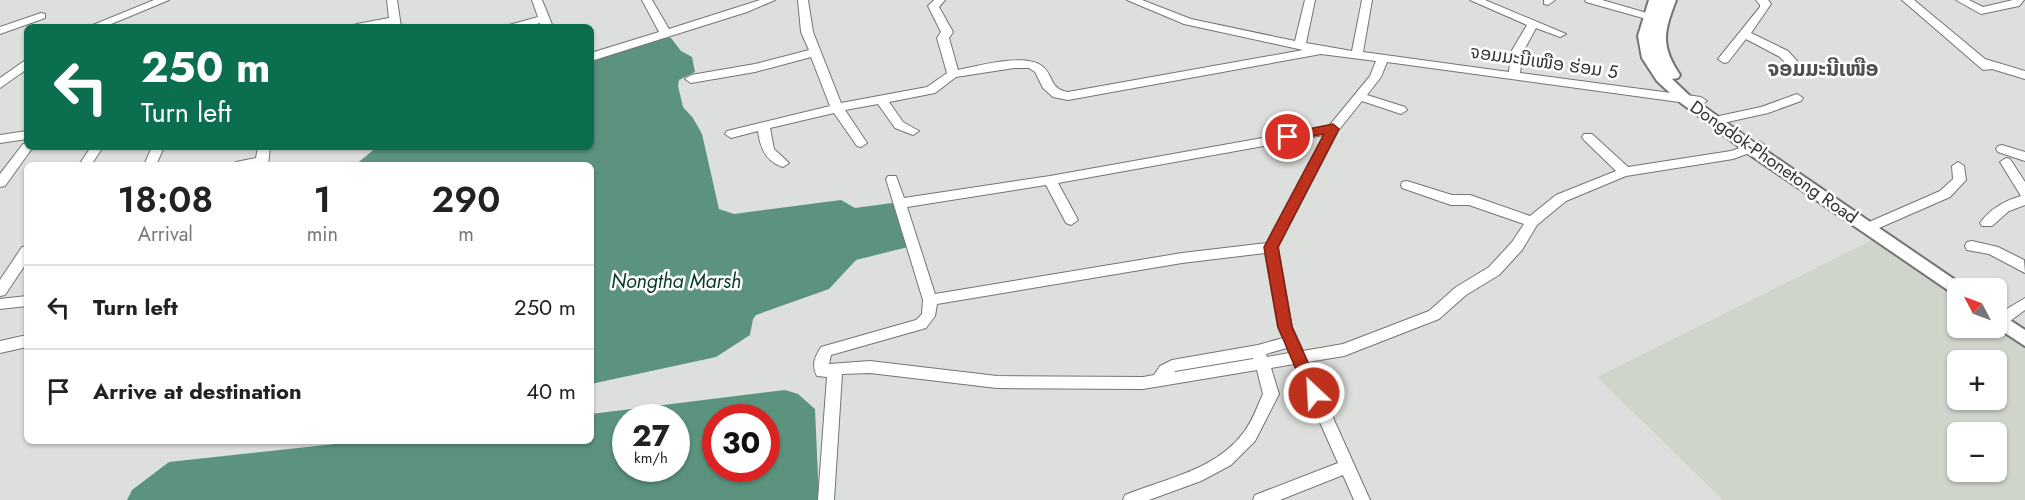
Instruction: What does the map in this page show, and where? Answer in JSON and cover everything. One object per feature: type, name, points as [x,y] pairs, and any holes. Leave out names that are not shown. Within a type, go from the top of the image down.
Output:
[{"type":"main road","name":"Dongdok-Phonetong Road","points":[[1656,0],[1645,36],[1649,58],[1662,78],[1947,283]]},
{"type":"main road","name":"Dongdok-Phonetong Road","points":[[1669,0],[1658,33],[1657,48],[1671,72],[1693,101],[1723,119],[1755,146],[1949,278]]},
{"type":"main road","points":[[2007,321],[2025,331]]},
{"type":"main road","points":[[2007,323],[2025,339]]},
{"type":"street","points":[[102,24],[164,0]]},
{"type":"street","points":[[392,0],[395,23]]},
{"type":"street","points":[[537,0],[546,23]]},
{"type":"street","points":[[647,0],[665,33]]},
{"type":"street","points":[[594,56],[770,0]]},
{"type":"street","points":[[803,0],[807,32],[837,108],[861,143]]},
{"type":"street","points":[[940,0],[933,6],[947,32],[944,38],[953,74]]},
{"type":"street","points":[[1132,0],[1188,21],[1321,50]]},
{"type":"street","points":[[1300,44],[1310,0]]},
{"type":"street","points":[[1357,54],[1367,0]]},
{"type":"street","points":[[1475,0],[1560,34]]},
{"type":"street","points":[[1590,0],[1650,17]]},
{"type":"street","points":[[1724,59],[1765,9],[1766,4],[1761,0]]},
{"type":"street","points":[[1907,0],[1984,65],[2025,75]]},
{"type":"street","points":[[1961,0],[1981,11],[2020,4]]},
{"type":"street","points":[[0,31],[41,16],[37,24]]},
{"type":"street","points":[[1514,76],[1517,52],[1533,23]]},
{"type":"street","points":[[1745,34],[1784,54],[1791,61]]},
{"type":"street","points":[[731,134],[837,108],[931,90],[953,74],[1014,64],[1031,65],[1040,70],[1047,85],[1057,94],[1068,96],[1321,50]]},
{"type":"street","name":"ຈອມມະນີເໜືອ ຮ່ອມ 5","points":[[1321,50],[1693,101]]},
{"type":"street","points":[[691,79],[755,68],[815,52]]},
{"type":"street","points":[[1362,500],[1290,341],[1285,327],[1271,247],[1333,129],[1361,98],[1375,77],[1383,59]]},
{"type":"street","points":[[0,84],[24,65]]},
{"type":"street","points":[[1361,98],[1401,110]]},
{"type":"street","points":[[1723,119],[1764,110],[1797,98]]},
{"type":"street","points":[[881,99],[899,125],[913,132]]},
{"type":"street","points":[[764,125],[765,146],[768,152],[783,163]]},
{"type":"street","points":[[900,203],[1050,180],[1333,129]]},
{"type":"street","points":[[0,140],[24,136]]},
{"type":"street","points":[[1588,137],[1625,172]]},
{"type":"street","points":[[892,178],[930,300],[928,319],[921,324],[826,351],[821,359],[822,372],[835,368],[870,367],[997,382],[1143,383],[1261,357],[1297,357],[1344,350],[1423,321],[1461,291],[1494,271],[1517,246],[1532,222],[1561,198],[1625,172],[1733,155],[1755,146]]},
{"type":"street","points":[[2002,148],[2025,157]]},
{"type":"street","points":[[0,183],[25,150]]},
{"type":"street","points":[[2006,162],[2025,193]]},
{"type":"street","points":[[1874,225],[1945,194],[1960,180],[1958,166]]},
{"type":"street","points":[[1050,180],[1071,220]]},
{"type":"street","points":[[1407,185],[1451,200],[1470,200],[1532,222]]},
{"type":"street","points":[[1987,223],[2003,209],[2017,201],[2025,200]]},
{"type":"street","points":[[1972,246],[1987,247],[2025,268]]},
{"type":"street","points":[[930,300],[1182,258],[1271,247]]},
{"type":"street","points":[[0,291],[24,255]]},
{"type":"street","points":[[0,304],[24,301]]},
{"type":"street","points":[[2007,312],[2025,303]]},
{"type":"street","points":[[1261,357],[1290,341]]},
{"type":"street","points":[[0,347],[24,342]]},
{"type":"street","points":[[1131,500],[1193,478],[1234,455],[1250,436],[1271,394],[1261,357]]},
{"type":"street","points":[[826,500],[835,368]]},
{"type":"street","points":[[1261,500],[1348,466]]},
{"type":"shaded area","points":[[1876,238],[1947,289],[1947,338],[2007,338],[2007,334],[2025,345],[2025,500],[1723,500],[1597,377]]},
{"type":"water","name":"Nongtha Marsh","points":[[664,37],[671,38],[681,51],[692,57],[695,72],[679,80],[678,86],[683,107],[693,118],[702,134],[719,209],[734,214],[841,200],[855,208],[892,203],[896,206],[908,247],[856,260],[829,289],[756,315],[750,335],[716,357],[594,383],[594,162],[359,162],[373,150],[594,150],[594,59]]},
{"type":"water","points":[[785,390],[798,394],[815,409],[819,500],[127,500],[132,490],[169,462],[335,444],[594,444],[594,414],[612,411],[612,482],[690,482],[690,404],[672,404]]},
{"type":"district","name":"ຈອມມະນີເໜືອ","points":[[1823,69]]},
{"type":"route","points":[[1288,137],[1333,129],[1271,247],[1285,327],[1314,393]]}]
